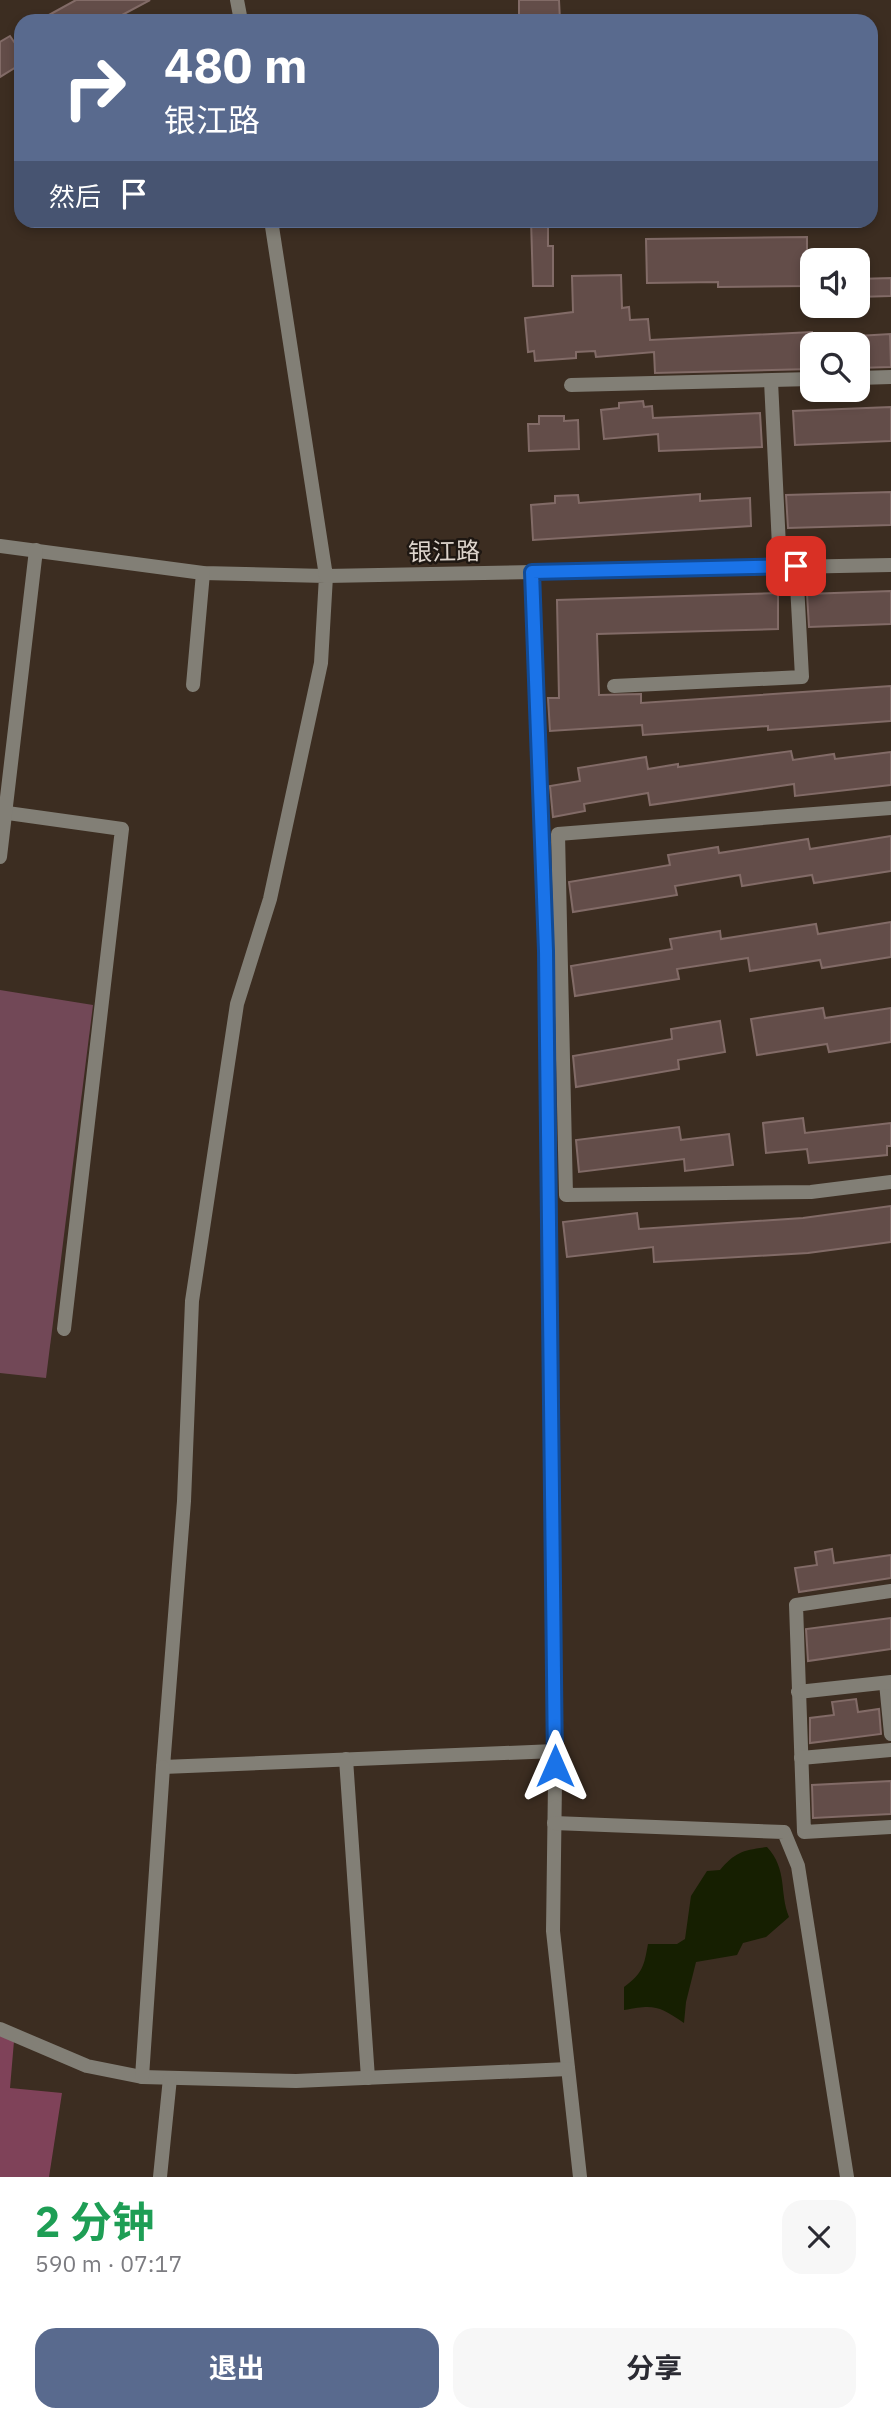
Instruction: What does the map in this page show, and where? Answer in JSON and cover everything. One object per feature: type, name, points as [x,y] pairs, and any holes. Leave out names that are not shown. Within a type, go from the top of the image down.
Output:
[{"type":"street","points":[[142,2077],[184,1501],[192,1301],[237,1004],[270,899],[321,663],[327,576],[272,228]]},
{"type":"street","points":[[870,378],[891,377]]},
{"type":"street","points":[[571,385],[800,380]]},
{"type":"street","points":[[771,381],[780,567]]},
{"type":"street","name":"银江路","points":[[0,545],[203,573],[327,576],[891,565]]},
{"type":"street","points":[[0,857],[3,812],[36,550]]},
{"type":"street","points":[[614,686],[802,677],[796,566]]},
{"type":"street","points":[[532,572],[546,951],[555,1751],[552,1931],[580,2177]]},
{"type":"street","points":[[193,685],[203,573]]},
{"type":"street","points":[[891,808],[558,834],[566,1195],[811,1192],[891,1182]]},
{"type":"street","points":[[3,812],[122,829],[64,1329]]},
{"type":"street","points":[[891,1591],[796,1605],[804,1832],[891,1827]]},
{"type":"street","points":[[798,1692],[888,1682],[891,1734]]},
{"type":"street","points":[[801,1758],[891,1750]]},
{"type":"street","points":[[163,1767],[555,1751]]},
{"type":"street","points":[[346,1759],[368,2078]]},
{"type":"street","points":[[554,1824],[784,1832],[797,1866],[846,2177]]},
{"type":"street","points":[[0,2029],[87,2066],[142,2077],[296,2081],[568,2069]]},
{"type":"street","points":[[160,2177],[170,2078]]},
{"type":"shaded area","points":[[0,990],[93,1005],[46,1378],[0,1373]]},
{"type":"shaded area","points":[[767,1847],[781,1873],[789,1917],[766,1937],[743,1943],[737,1955],[696,1962],[684,2023],[656,2008],[624,2010],[624,1987],[642,1968],[648,1944],[677,1944],[685,1939],[691,1896],[707,1871],[720,1870],[740,1853]]},
{"type":"shaded area","points":[[0,2034],[14,2041],[10,2088],[62,2093],[49,2177],[0,2177]]},
{"type":"building","points":[[76,0],[150,0],[124,14],[51,14]]},
{"type":"building","points":[[519,0],[559,0],[560,14],[519,14]]},
{"type":"building","points":[[10,36],[14,42],[14,68],[0,77],[0,42]]},
{"type":"building","points":[[531,228],[548,228],[548,246],[553,246],[553,286],[533,286]]},
{"type":"building","points":[[807,237],[807,248],[800,248],[800,286],[718,287],[718,282],[647,283],[646,239]]},
{"type":"building","points":[[621,275],[622,308],[629,307],[630,320],[648,319],[650,340],[800,333],[800,369],[655,373],[654,352],[596,357],[595,351],[576,352],[576,358],[535,361],[534,351],[528,352],[525,318],[573,312],[572,276]]},
{"type":"building","points":[[891,278],[891,296],[870,297],[870,279]]},
{"type":"building","points":[[890,334],[891,367],[870,368],[870,335]]},
{"type":"building","points":[[643,401],[644,407],[652,406],[653,418],[760,413],[762,447],[659,451],[658,434],[604,439],[601,410],[619,408],[619,403]]},
{"type":"building","points":[[891,407],[891,441],[795,445],[793,411]]},
{"type":"building","points":[[539,416],[564,416],[564,421],[578,420],[579,449],[529,451],[528,424],[539,424]]},
{"type":"building","points":[[891,492],[891,525],[788,528],[786,495]]},
{"type":"building","points":[[700,494],[700,501],[750,498],[751,526],[533,540],[531,505],[555,503],[555,496],[578,495],[579,503]]},
{"type":"building","points":[[891,591],[891,624],[809,627],[807,594]]},
{"type":"building","points":[[778,593],[778,629],[597,634],[599,695],[641,694],[641,703],[891,686],[891,721],[643,735],[642,725],[550,731],[548,698],[559,698],[557,600]]},
{"type":"building","points":[[791,751],[793,760],[834,754],[835,759],[891,752],[891,785],[795,796],[794,784],[650,805],[648,793],[584,804],[585,811],[553,817],[550,786],[580,781],[578,768],[646,757],[648,769],[678,764],[678,767]]},
{"type":"building","points":[[891,836],[891,871],[814,883],[812,875],[742,886],[740,875],[675,886],[677,895],[573,912],[569,882],[670,865],[668,855],[718,847],[719,853],[808,839],[810,849]]},
{"type":"building","points":[[891,922],[891,957],[822,968],[820,960],[750,971],[748,958],[677,969],[679,979],[575,996],[571,966],[672,949],[670,939],[720,931],[721,939],[816,924],[818,934]]},
{"type":"building","points":[[823,1008],[825,1018],[891,1008],[891,1042],[829,1052],[827,1044],[757,1055],[751,1019]]},
{"type":"building","points":[[720,1021],[725,1052],[678,1060],[679,1069],[576,1087],[573,1056],[672,1039],[671,1029]]},
{"type":"building","points":[[803,1118],[805,1133],[891,1123],[891,1146],[887,1146],[887,1155],[809,1163],[807,1149],[766,1153],[763,1123]]},
{"type":"building","points":[[679,1127],[681,1140],[729,1134],[733,1165],[685,1171],[684,1159],[579,1172],[576,1140]]},
{"type":"building","points":[[891,1206],[891,1242],[808,1253],[654,1262],[653,1247],[567,1257],[563,1222],[637,1213],[639,1229],[803,1218]]},
{"type":"building","points":[[832,1549],[834,1563],[891,1555],[891,1578],[799,1592],[795,1568],[817,1565],[815,1552]]},
{"type":"building","points":[[891,1618],[891,1649],[808,1661],[806,1629]]},
{"type":"building","points":[[856,1699],[858,1712],[879,1709],[881,1734],[810,1743],[810,1718],[834,1715],[832,1702]]},
{"type":"building","points":[[891,1781],[891,1814],[813,1818],[812,1785]]},
{"type":"route","points":[[555,1766],[546,951],[532,572],[796,566]]}]
